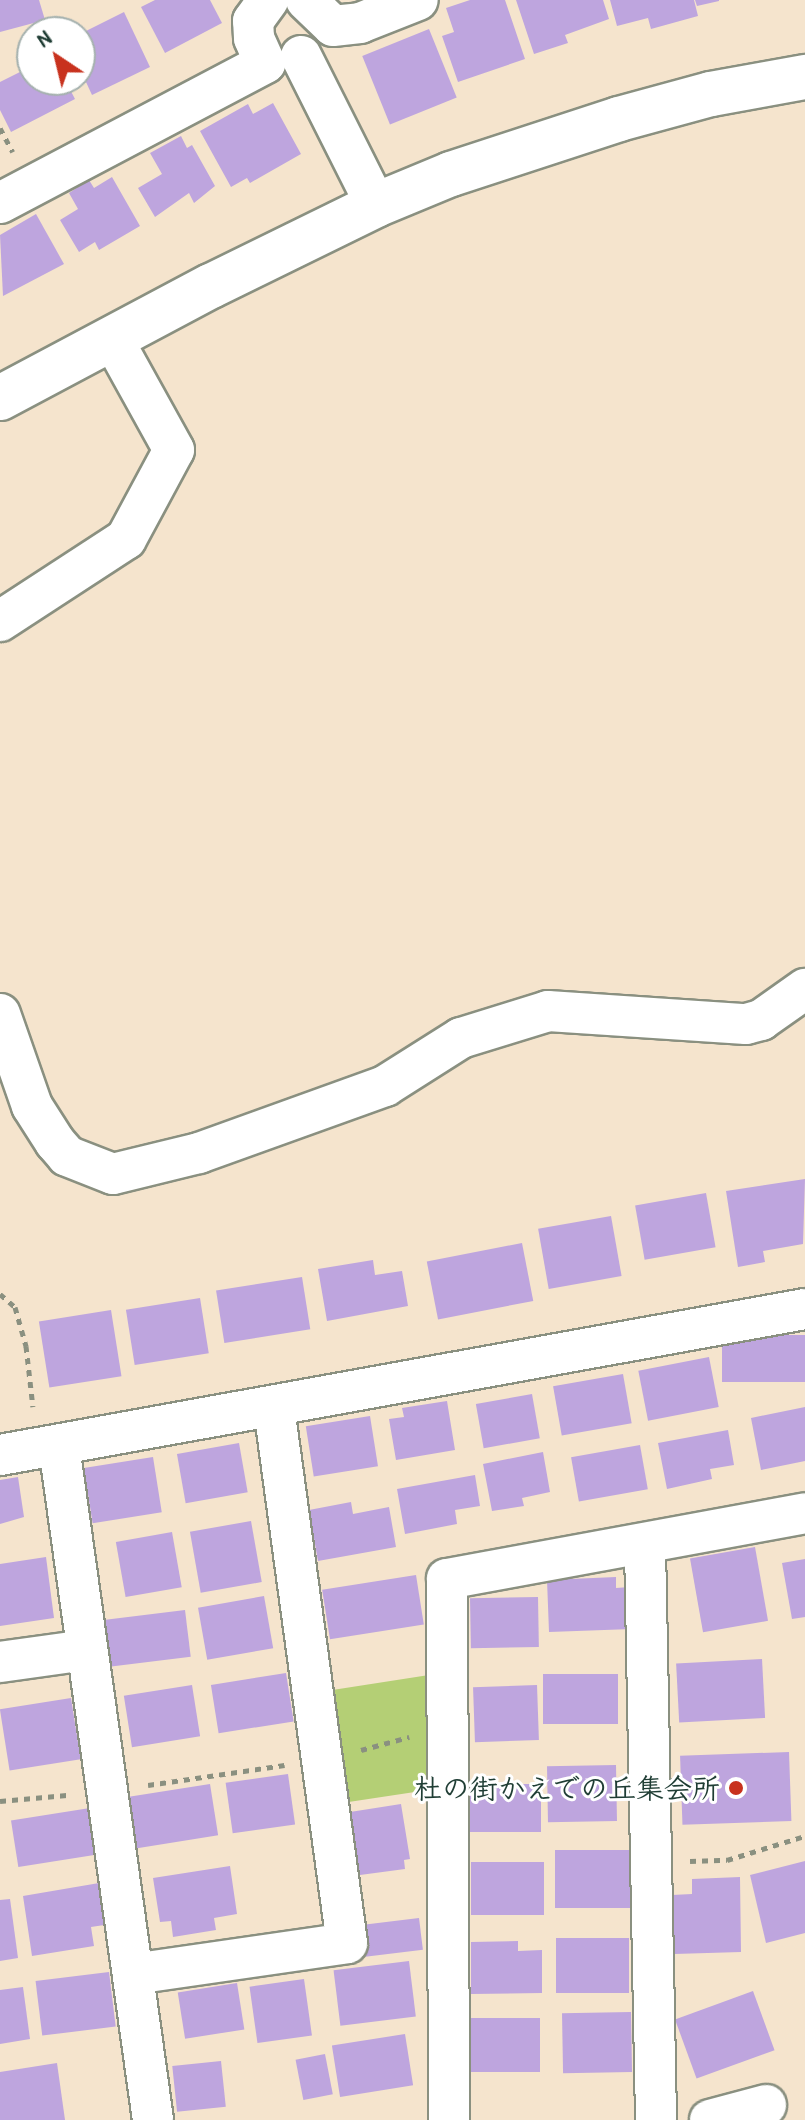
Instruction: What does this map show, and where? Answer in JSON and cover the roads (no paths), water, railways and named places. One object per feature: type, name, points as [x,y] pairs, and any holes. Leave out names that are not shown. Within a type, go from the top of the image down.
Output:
[{"type":"street","points":[[268,0],[253,21],[254,38],[283,59],[376,205]]},
{"type":"street","points":[[0,203],[283,59],[320,13],[360,23],[418,0]]},
{"type":"street","points":[[0,398],[376,205],[520,148],[711,94],[805,77]]},
{"type":"street","points":[[0,621],[126,539],[174,450],[113,340]]},
{"type":"street","points":[[0,1014],[32,1106],[55,1142],[67,1156],[113,1174],[199,1153],[385,1086],[461,1038],[548,1011],[746,1024],[761,1020],[805,989]]},
{"type":"street","points":[[153,2120],[86,1650],[31,1451],[805,1309]]},
{"type":"street","points":[[133,1974],[347,1943],[274,1408]]},
{"type":"street","points":[[449,2120],[445,1727],[447,1579],[645,1546],[805,1513]]},
{"type":"street","points":[[645,1546],[656,2120]]},
{"type":"street","points":[[0,1662],[86,1650]]},
{"type":"street","points":[[710,2120],[766,2105]]},
{"type":"place","name":"杜の街かえでの丘集会所","points":[[736,1788]]}]
